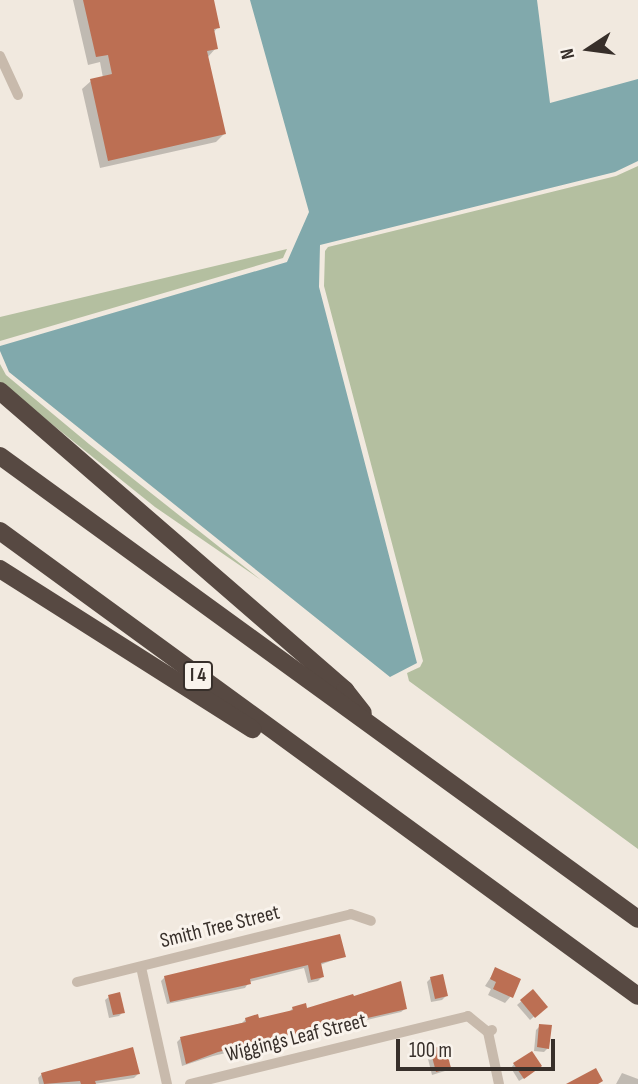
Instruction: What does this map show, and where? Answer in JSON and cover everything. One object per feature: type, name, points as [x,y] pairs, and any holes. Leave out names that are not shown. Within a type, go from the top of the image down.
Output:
[{"type":"highway","points":[[0,391],[345,690],[376,730]]},
{"type":"highway","points":[[0,456],[638,919]]},
{"type":"highway","name":"I 4","points":[[0,531],[638,996]]},
{"type":"highway","points":[[0,569],[396,821]]},
{"type":"street","points":[[0,56],[18,95]]},
{"type":"street","name":"Smith Tree Street","points":[[77,982],[351,914],[371,921]]},
{"type":"street","points":[[141,967],[167,1084]]},
{"type":"street","name":"Wiggings Leaf Street","points":[[190,1084],[468,1016],[490,1031],[499,1084]]},
{"type":"green space","points":[[638,166],[638,849],[409,681],[407,673],[420,667],[423,661],[324,286],[325,251],[328,247],[616,176]]},
{"type":"green space","points":[[287,249],[283,258],[0,341],[0,317]]},
{"type":"green space","points":[[0,364],[6,375],[89,444],[261,580],[155,507],[13,393],[0,382]]},
{"type":"water","points":[[250,0],[537,0],[550,103],[638,79],[638,161],[615,172],[320,245],[319,287],[417,663],[390,677],[9,372],[0,351],[0,346],[287,262],[309,212]]},
{"type":"building","points":[[83,0],[214,0],[220,28],[214,29],[218,49],[207,51],[226,134],[108,161],[90,79],[112,74],[108,55],[96,57]]},
{"type":"building","points":[[340,934],[346,957],[321,963],[324,977],[311,980],[308,965],[250,979],[251,984],[170,1002],[164,976]]},
{"type":"building","points":[[495,967],[521,979],[513,998],[493,989],[496,982],[490,979]]},
{"type":"building","points":[[443,974],[448,996],[435,999],[430,977]]},
{"type":"building","points":[[401,981],[407,1009],[218,1052],[186,1064],[180,1037],[246,1022],[245,1018],[258,1014],[259,1018],[293,1010],[292,1007],[306,1003],[307,1008]]},
{"type":"building","points":[[533,989],[548,1007],[535,1018],[520,1000]]},
{"type":"building","points":[[120,992],[125,1013],[113,1015],[108,995]]},
{"type":"building","points":[[539,1024],[552,1025],[549,1049],[537,1047]]},
{"type":"building","points":[[445,1045],[451,1068],[436,1072],[430,1049]]},
{"type":"building","points":[[133,1047],[140,1074],[95,1081],[96,1084],[81,1084],[80,1081],[44,1084],[41,1073]]},
{"type":"building","points":[[532,1051],[542,1066],[524,1079],[513,1063]]},
{"type":"building","points":[[596,1068],[603,1081],[598,1084],[566,1084]]}]
